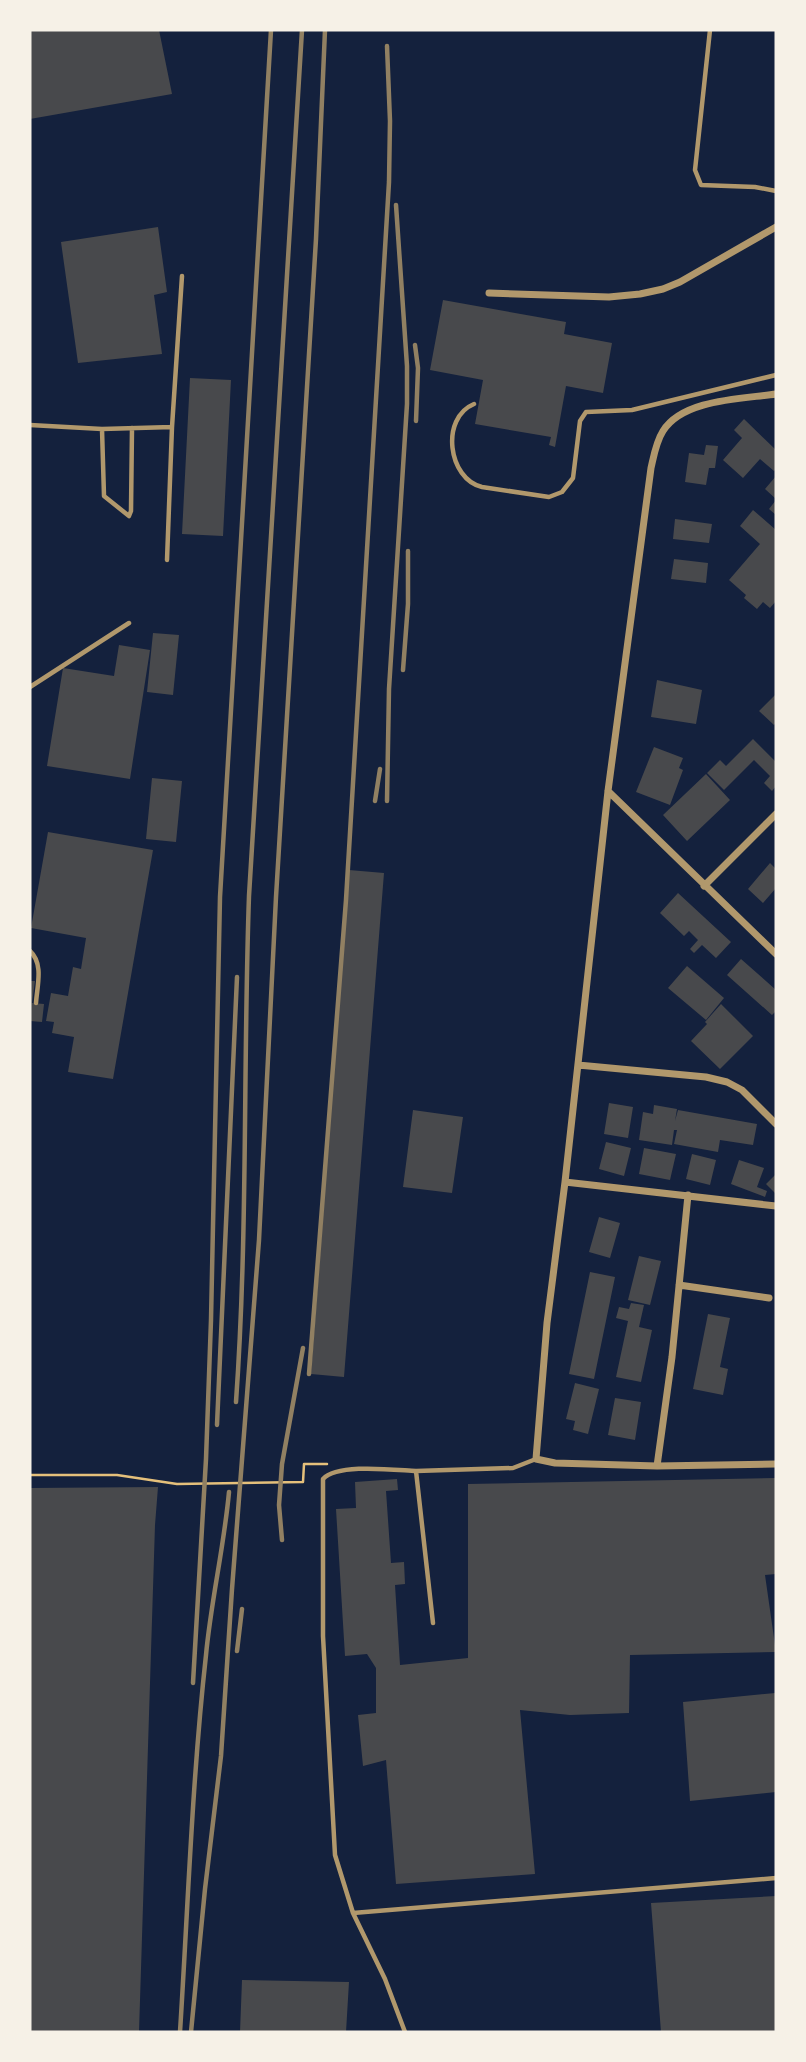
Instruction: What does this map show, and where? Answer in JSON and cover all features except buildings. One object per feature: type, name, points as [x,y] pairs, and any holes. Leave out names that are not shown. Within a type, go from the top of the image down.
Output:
[{"type":"street","points":[[489,293],[609,297],[652,292],[680,282],[776,226]]},
{"type":"street","points":[[776,394],[713,403],[689,410],[670,422],[663,432],[656,446],[651,468],[608,791],[547,1323],[536,1459],[555,1463],[657,1466],[776,1464]]},
{"type":"street","points":[[608,791],[776,954]]},
{"type":"street","points":[[704,886],[776,814]]},
{"type":"street","points":[[578,1065],[706,1077],[727,1082],[742,1090],[776,1124]]},
{"type":"street","points":[[565,1182],[776,1206]]},
{"type":"street","points":[[657,1466],[672,1357],[688,1195]]},
{"type":"street","points":[[679,1285],[769,1298]]},
{"type":"lane","points":[[710,30],[695,170],[701,185],[755,187],[776,191]]},
{"type":"lane","points":[[166,560],[182,276]]},
{"type":"lane","points":[[474,404],[459,416],[453,433],[453,450],[464,477],[475,485],[549,496],[562,492],[571,483],[580,421],[586,412],[632,410],[776,375]]},
{"type":"lane","points":[[30,425],[103,429],[172,427]]},
{"type":"lane","points":[[103,429],[104,496],[129,516],[132,428]]},
{"type":"lane","points":[[30,687],[129,623]]},
{"type":"lane","points":[[30,951],[35,956],[38,967],[36,1003]]},
{"type":"lane","points":[[405,2032],[385,1979],[353,1913],[335,1855],[323,1636],[323,1479],[330,1473],[359,1469],[416,1471],[513,1468],[536,1459]]},
{"type":"lane","points":[[416,1471],[433,1623]]},
{"type":"lane","points":[[353,1913],[776,1878]]},
{"type":"path","points":[[30,1475],[117,1475],[177,1484],[303,1482]]},
{"type":"railway","points":[[193,1683],[211,1320],[220,897],[271,30]]},
{"type":"railway","points":[[236,1402],[244,1212],[249,896],[302,30]]},
{"type":"railway","points":[[191,2032],[221,1756],[259,1240],[276,897],[316,239],[325,30]]},
{"type":"railway","points":[[309,1374],[346,900],[389,182],[387,46]]},
{"type":"railway","points":[[387,801],[389,689],[407,404],[396,205]]},
{"type":"railway","points":[[415,345],[418,368],[416,421]]},
{"type":"railway","points":[[403,670],[408,604],[408,551]]},
{"type":"railway","points":[[375,801],[380,769]]},
{"type":"railway","points":[[217,1425],[237,977]]},
{"type":"railway","points":[[282,1540],[279,1505],[282,1464],[303,1348]]},
{"type":"railway","points":[[180,2032],[201,1702],[229,1492]]},
{"type":"railway","points":[[237,1651],[242,1609]]}]
